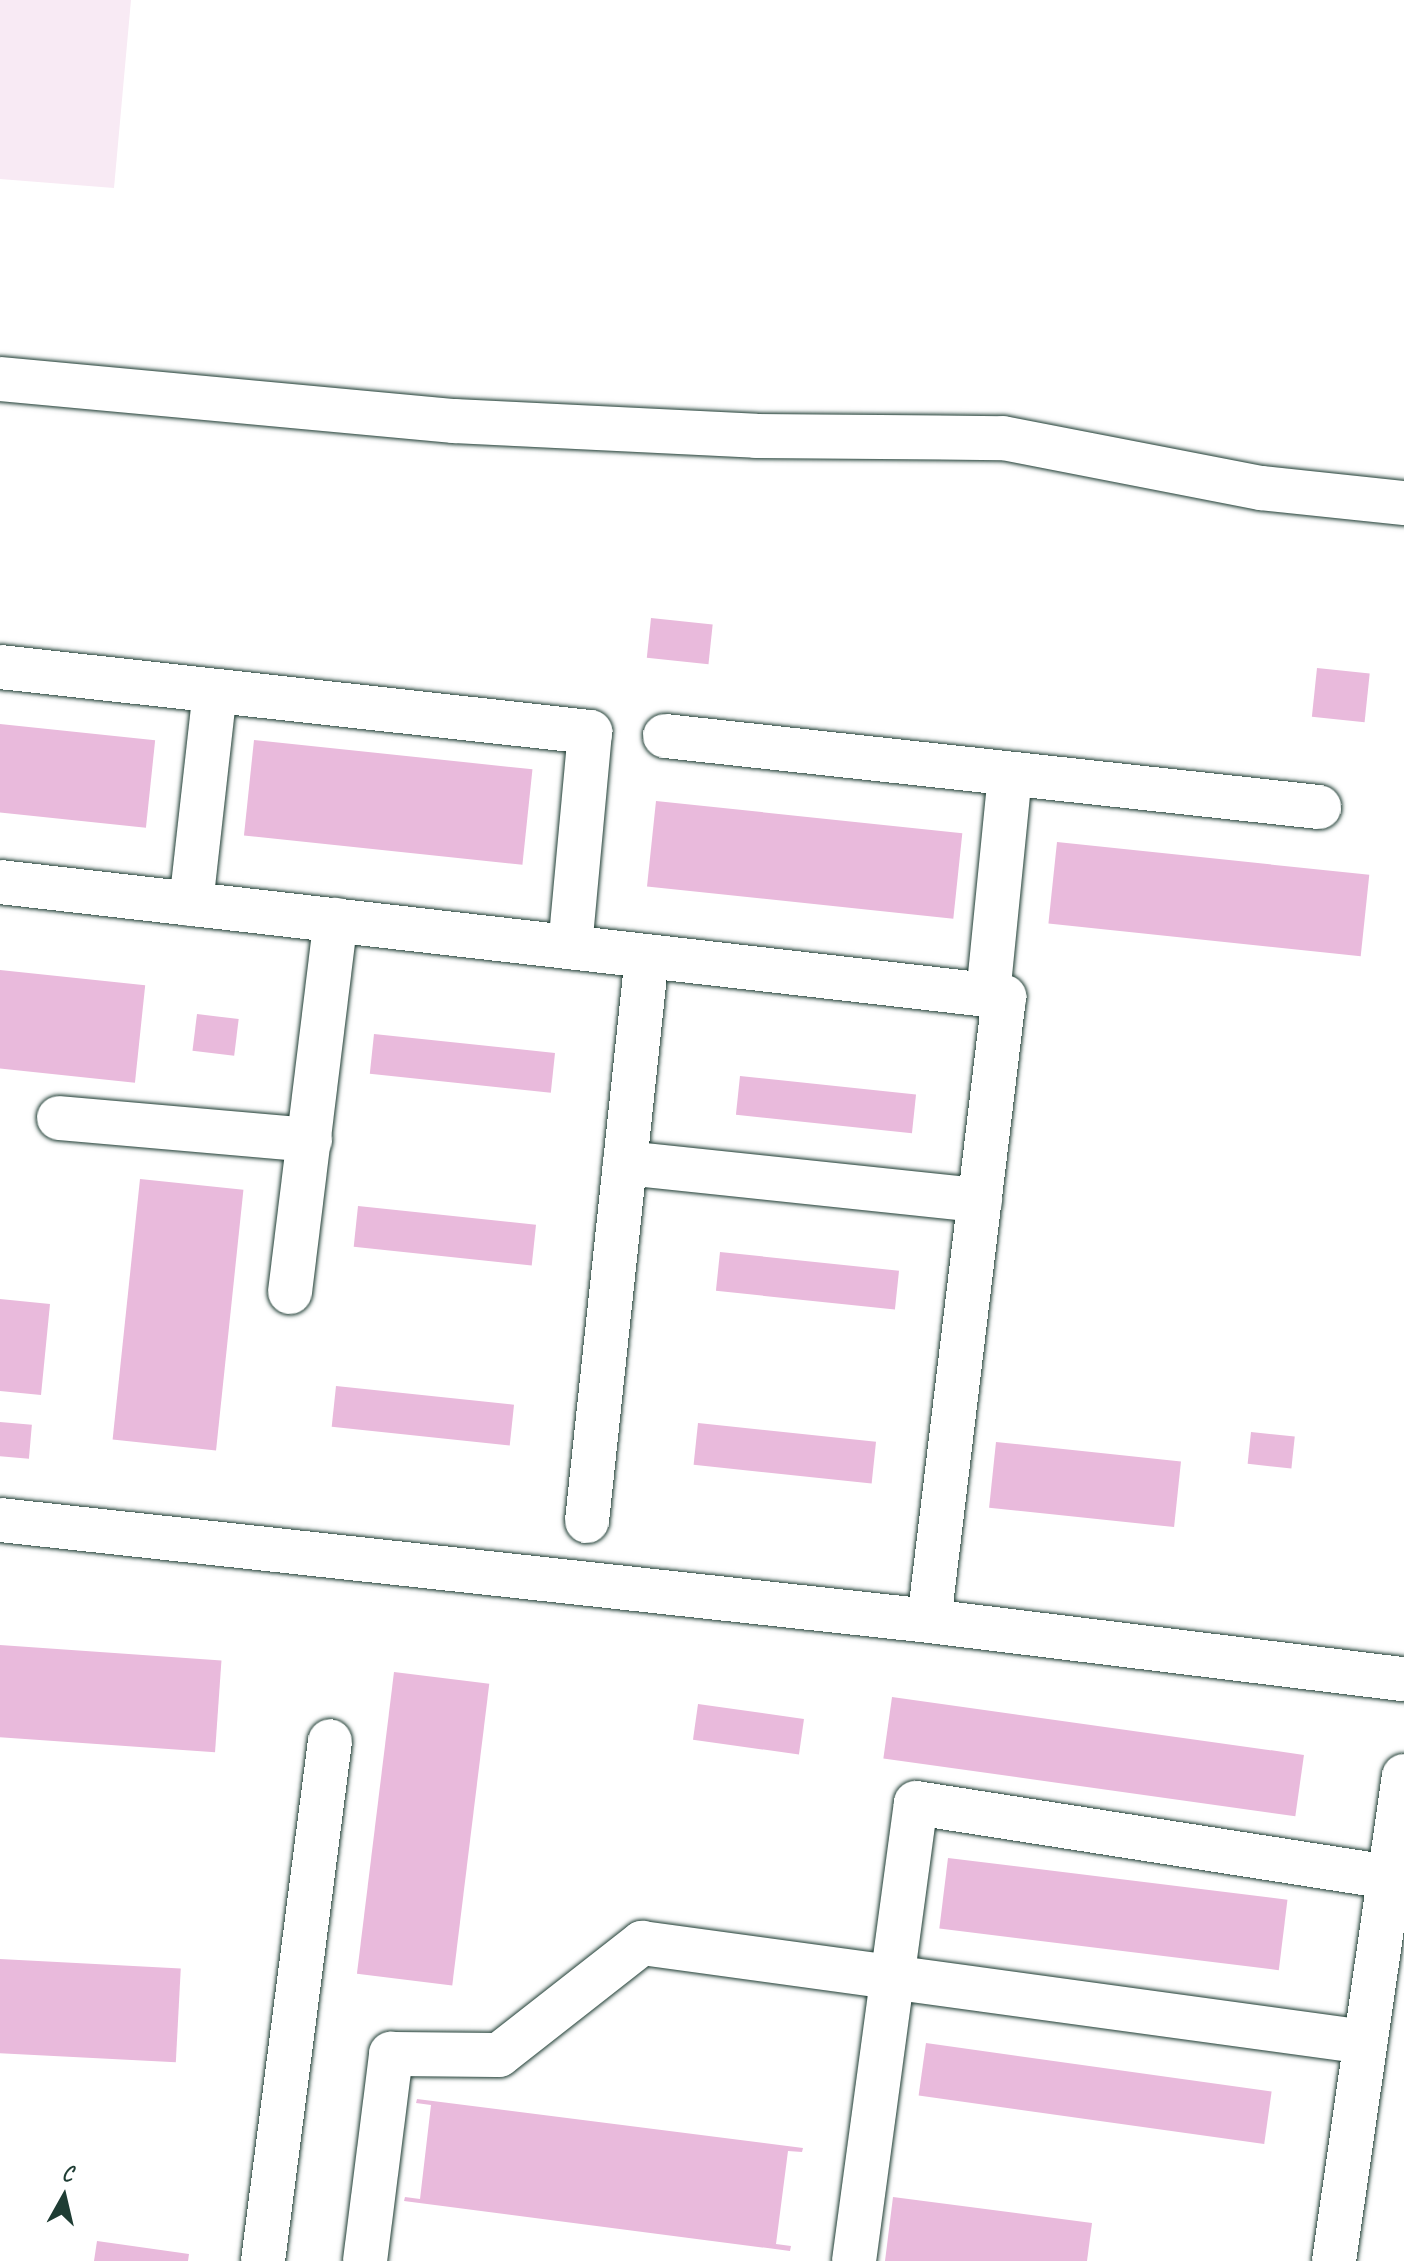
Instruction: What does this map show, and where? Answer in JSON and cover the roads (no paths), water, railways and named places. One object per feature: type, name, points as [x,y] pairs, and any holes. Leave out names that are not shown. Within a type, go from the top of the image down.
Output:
[{"type":"lane","points":[[0,379],[454,421],[756,436],[1003,438],[1261,488],[1404,503]]},
{"type":"lane","points":[[0,667],[590,732],[570,947]]},
{"type":"lane","points":[[191,904],[215,691]]},
{"type":"lane","points":[[665,736],[1319,807]]},
{"type":"lane","points":[[988,995],[1010,774]]},
{"type":"lane","points":[[0,882],[1004,997],[929,1621]]},
{"type":"lane","points":[[290,1292],[336,920]]},
{"type":"lane","points":[[587,1521],[647,956]]},
{"type":"lane","points":[[59,1118],[310,1140]]},
{"type":"lane","points":[[625,1163],[980,1200]]},
{"type":"lane","points":[[0,1520],[929,1621],[1404,1679]]},
{"type":"lane","points":[[263,2261],[330,1741]]},
{"type":"lane","points":[[1334,2261],[1404,1776]]},
{"type":"lane","points":[[854,2261],[916,1803],[1390,1877]]},
{"type":"lane","points":[[365,2261],[391,2054],[499,2055],[642,1943],[893,1974],[1365,2042]]}]
